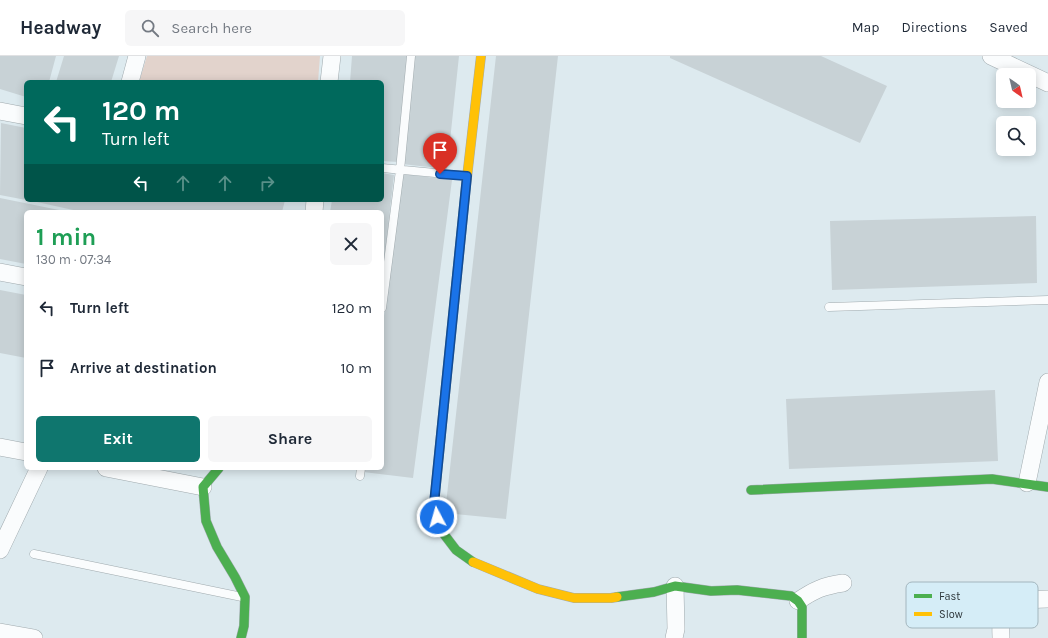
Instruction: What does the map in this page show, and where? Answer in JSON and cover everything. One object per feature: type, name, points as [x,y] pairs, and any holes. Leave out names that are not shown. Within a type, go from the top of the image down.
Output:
[{"type":"street","points":[[131,80],[137,56]]},
{"type":"street","points":[[329,80],[332,56]]},
{"type":"street","points":[[481,56],[467,176],[434,504],[440,529],[456,550],[473,562],[538,589],[574,598],[611,598],[654,592],[675,586],[711,590],[737,590],[790,596],[798,601],[802,607],[802,638]]},
{"type":"street","points":[[991,56],[1048,83]]},
{"type":"street","points":[[0,111],[24,116]]},
{"type":"street","points":[[0,272],[24,277]]},
{"type":"street","points":[[1027,483],[1048,382]]},
{"type":"street","points":[[0,447],[24,452]]},
{"type":"street","points":[[0,550],[38,470]]},
{"type":"street","points":[[116,470],[203,487]]},
{"type":"street","points":[[217,470],[203,487],[206,521],[217,547],[245,597],[244,626],[241,638]]},
{"type":"street","points":[[751,490],[992,479],[1048,487]]},
{"type":"street","points":[[798,601],[813,591],[829,585],[843,583]]},
{"type":"street","points":[[674,638],[676,628],[675,586]]},
{"type":"street","points":[[1038,600],[1048,599]]},
{"type":"street","points":[[0,632],[34,638]]},
{"type":"lane","points":[[384,293],[400,170],[411,56]]},
{"type":"lane","points":[[384,168],[467,176]]},
{"type":"lane","points":[[829,307],[1048,300]]},
{"type":"lane","points":[[34,554],[245,597]]},
{"type":"shaded area","points":[[147,56],[320,56],[318,80],[140,80]]},
{"type":"building","points":[[0,56],[56,56],[50,80],[24,80],[24,96],[0,89]]},
{"type":"building","points":[[64,56],[119,56],[112,80],[57,80]]},
{"type":"building","points":[[352,56],[407,56],[398,162],[384,161],[384,80],[350,80]]},
{"type":"building","points":[[414,56],[459,56],[447,169],[402,164]]},
{"type":"building","points":[[496,56],[558,56],[506,519],[445,513]]},
{"type":"building","points":[[670,56],[821,56],[887,86],[860,143],[670,58]]},
{"type":"building","points":[[1,123],[24,128],[24,200],[0,195]]},
{"type":"building","points":[[384,173],[394,175],[384,262],[384,210],[330,210],[332,202],[384,202]]},
{"type":"building","points":[[403,174],[452,180],[413,478],[363,472],[364,470],[384,470],[384,316]]},
{"type":"building","points":[[0,198],[59,210],[24,210],[24,264],[0,259]]},
{"type":"building","points":[[37,202],[284,202],[282,210],[73,210]]},
{"type":"building","points":[[1036,216],[1037,283],[832,290],[830,221]]},
{"type":"building","points":[[0,290],[24,295],[24,358],[0,353]]},
{"type":"building","points":[[995,390],[998,461],[789,469],[786,399]]},
{"type":"traffic: fast","points":[[466,186],[434,504],[440,529],[456,550],[473,562]]},
{"type":"traffic: fast","points":[[217,470],[203,487],[206,521],[217,547],[245,597],[244,626],[241,638]]},
{"type":"traffic: fast","points":[[751,490],[992,479],[1048,487]]},
{"type":"traffic: fast","points":[[617,597],[654,592],[675,586],[711,591],[737,590],[791,596],[798,601],[802,607],[802,638]]},
{"type":"traffic: slow","points":[[466,186],[481,56]]},
{"type":"traffic: slow","points":[[473,562],[538,589],[574,598],[617,597]]},
{"type":"route","points":[[437,517],[434,504],[467,176],[440,174]]}]
